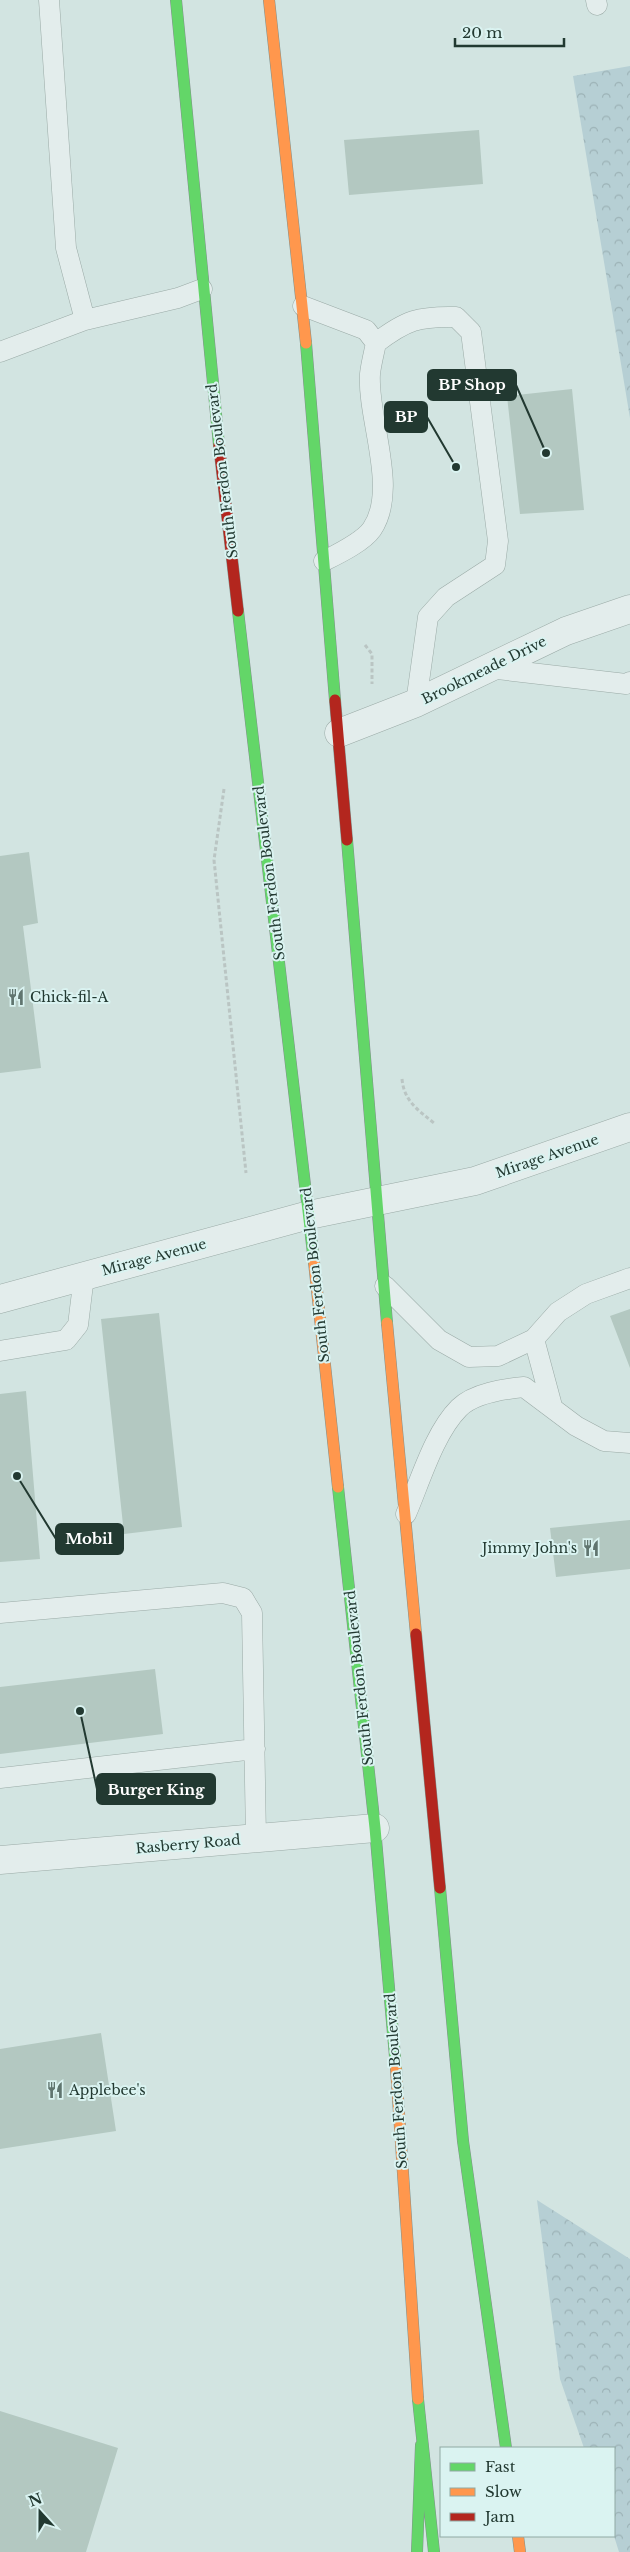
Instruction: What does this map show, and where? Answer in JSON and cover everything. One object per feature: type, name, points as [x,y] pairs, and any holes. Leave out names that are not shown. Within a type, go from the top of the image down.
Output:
[{"type":"main road","name":"South Ferdon Boulevard","points":[[176,0],[211,381],[309,1216],[375,1828],[399,2109],[421,2445],[434,2552]]},
{"type":"main road","points":[[269,0],[303,306],[376,1202],[463,2141],[506,2447]]},
{"type":"main road","points":[[417,2552],[421,2445]]},
{"type":"main road","points":[[518,2537],[520,2552]]},
{"type":"street","name":"Brookmeade Drive","points":[[339,733],[416,703],[566,631],[630,609]]},
{"type":"street","name":"Mirage Avenue","points":[[0,1299],[309,1216],[475,1182],[630,1128]]},
{"type":"street","name":"Rasberry Road","points":[[0,1860],[375,1828]]},
{"type":"lane","points":[[49,0],[66,248],[85,320]]},
{"type":"lane","points":[[0,352],[85,320],[178,298],[202,289]]},
{"type":"lane","points":[[303,306],[366,330],[376,343]]},
{"type":"lane","points":[[324,561],[345,551],[372,530],[382,506],[382,482],[370,374],[376,343],[396,328],[427,316],[456,317],[471,332],[498,540],[495,565],[446,597],[428,617],[416,703]]},
{"type":"lane","points":[[488,668],[628,683]]},
{"type":"lane","points":[[0,1351],[66,1340],[78,1325],[84,1276]]},
{"type":"lane","points":[[385,1286],[439,1340],[469,1357],[498,1356],[534,1339],[558,1312],[586,1294],[630,1278]]},
{"type":"lane","points":[[534,1339],[552,1406]]},
{"type":"lane","points":[[406,1514],[439,1437],[460,1407],[492,1391],[524,1387],[552,1406],[576,1426],[604,1441],[630,1443]]},
{"type":"lane","points":[[0,1613],[223,1593],[243,1598],[252,1613],[256,1838]]},
{"type":"lane","points":[[0,1778],[255,1748]]},
{"type":"path","points":[[403,1091],[412,1106],[434,1123]]},
{"type":"path","points":[[240,1110],[246,1173]]},
{"type":"green space","points":[[630,66],[630,418],[573,76]]},
{"type":"green space","points":[[537,2200],[630,2259],[630,2552],[619,2552],[614,2537],[615,2447],[584,2447],[560,2379]]},
{"type":"building","points":[[479,130],[483,184],[349,195],[344,140]]},
{"type":"building","points":[[572,389],[584,510],[520,514],[507,396]]},
{"type":"building","name":"Chick-fil-A","points":[[29,852],[38,923],[23,926],[41,1068],[0,1073],[0,856]]},
{"type":"building","points":[[630,1309],[630,1368],[610,1316]]},
{"type":"building","points":[[159,1313],[182,1527],[124,1534],[101,1319]]},
{"type":"building","points":[[26,1391],[40,1559],[0,1562],[0,1394]]},
{"type":"building","name":"Jimmy John's","points":[[630,1520],[630,1569],[556,1577],[550,1528]]},
{"type":"building","points":[[155,1669],[163,1734],[0,1754],[0,1687]]},
{"type":"building","name":"Applebee's","points":[[101,2033],[116,2131],[0,2149],[0,2049]]},
{"type":"building","points":[[0,2411],[118,2448],[86,2552],[0,2552]]},
{"type":"traffic: fast","points":[[176,0],[219,445]]},
{"type":"traffic: fast","points":[[306,343],[335,700]]},
{"type":"traffic: fast","points":[[238,611],[314,1262]]},
{"type":"traffic: fast","points":[[347,840],[387,1323]]},
{"type":"traffic: fast","points":[[338,1487],[375,1828],[396,2068]]},
{"type":"traffic: fast","points":[[440,1888],[463,2141],[506,2447]]},
{"type":"traffic: fast","points":[[418,2399],[434,2552]]},
{"type":"traffic: fast","points":[[417,2552],[421,2445]]},
{"type":"traffic: slow","points":[[269,0],[306,343]]},
{"type":"traffic: slow","points":[[314,1262],[338,1487]]},
{"type":"traffic: slow","points":[[387,1323],[416,1634]]},
{"type":"traffic: slow","points":[[396,2068],[418,2399]]},
{"type":"traffic: slow","points":[[518,2537],[520,2552]]},
{"type":"traffic: jam","points":[[219,445],[238,611]]},
{"type":"traffic: jam","points":[[335,700],[347,840]]},
{"type":"traffic: jam","points":[[416,1634],[440,1888]]},
{"type":"place","name":"BP Shop","points":[[546,453]]},
{"type":"place","name":"BP","points":[[456,467]]},
{"type":"place","name":"Chick-fil-A","points":[[16,997]]},
{"type":"place","name":"Mobil","points":[[17,1476]]},
{"type":"place","name":"Jimmy John's","points":[[591,1548]]},
{"type":"place","name":"Burger King","points":[[80,1711]]},
{"type":"place","name":"Applebee's","points":[[55,2090]]}]
